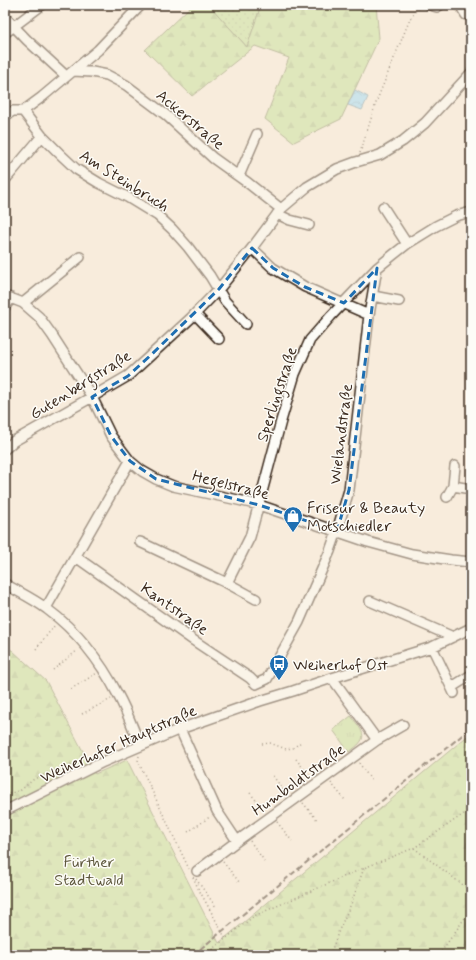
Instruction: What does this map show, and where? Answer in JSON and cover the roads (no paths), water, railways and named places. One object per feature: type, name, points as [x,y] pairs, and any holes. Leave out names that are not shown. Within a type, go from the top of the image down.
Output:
[{"type":"street","points":[[5,33],[42,5]]},
{"type":"street","points":[[5,116],[13,111],[23,111],[42,97],[98,50],[142,5]]},
{"type":"street","points":[[430,5],[437,7],[440,5]]},
{"type":"street","points":[[460,5],[469,19]]},
{"type":"street","points":[[469,5],[469,19]]},
{"type":"street","points":[[5,17],[13,27],[69,73]]},
{"type":"street","name":"Ackerstraße","points":[[69,73],[92,72],[107,75],[126,85],[166,115],[213,158],[239,176],[279,212],[290,220],[309,225]]},
{"type":"street","name":"Gutenbergstraße","points":[[5,449],[14,441],[128,376],[219,290],[279,212],[307,187],[337,169],[380,155],[403,141],[425,123],[471,73]]},
{"type":"street","name":"Am Steinbruch","points":[[23,111],[42,136],[76,169],[158,216],[188,247],[219,290]]},
{"type":"street","points":[[239,176],[257,134]]},
{"type":"street","points":[[5,180],[42,136]]},
{"type":"street","points":[[383,207],[407,244]]},
{"type":"street","name":"Sperlingstraße","points":[[227,583],[250,537],[295,374],[310,340],[377,268],[407,244],[436,226],[456,216],[471,212]]},
{"type":"street","points":[[252,248],[272,268],[305,287],[369,315]]},
{"type":"street","points":[[5,307],[8,297],[23,303],[80,257]]},
{"type":"street","name":"Wielandstraße","points":[[256,684],[267,679],[299,622],[330,551],[349,490],[369,315],[377,268]]},
{"type":"street","points":[[219,290],[225,301],[246,324]]},
{"type":"street","points":[[372,296],[400,301]]},
{"type":"street","name":"Hegelstraße","points":[[23,303],[39,317],[52,335],[92,397],[111,436],[130,461],[142,471],[173,486],[259,505],[368,542],[412,554],[471,562]]},
{"type":"street","points":[[195,314],[219,339]]},
{"type":"street","points":[[46,608],[130,461]]},
{"type":"street","points":[[447,497],[453,486],[455,466]]},
{"type":"street","points":[[453,486],[471,489]]},
{"type":"street","points":[[140,542],[227,583],[256,599]]},
{"type":"street","name":"Kantstraße","points":[[76,557],[193,640],[250,678],[256,684]]},
{"type":"street","points":[[5,584],[46,608],[60,619],[84,644],[103,669],[118,696],[140,745]]},
{"type":"street","points":[[370,602],[453,637]]},
{"type":"street","name":"Weiherhofer Hauptstraße","points":[[5,811],[103,762],[180,729],[260,701],[432,647],[471,628]]},
{"type":"street","points":[[432,647],[453,690],[471,675]]},
{"type":"street","points":[[332,678],[377,740]]},
{"type":"street","points":[[256,684],[260,701]]},
{"type":"street","name":"Humboldtstraße","points":[[195,872],[377,740],[403,725]]},
{"type":"street","points":[[180,729],[217,811],[237,841]]},
{"type":"water","points":[[355,90],[368,97],[362,110],[348,105]]},
{"type":"railway","points":[[193,955],[471,728]]},
{"type":"place","name":"Friseur & Beauty Motschiedler","points":[[293,533]]},
{"type":"place","name":"Weiherhof Ost","points":[[279,681]]},
{"type":"park label","name":"Fürther Stadtwald","points":[[89,870]]}]
